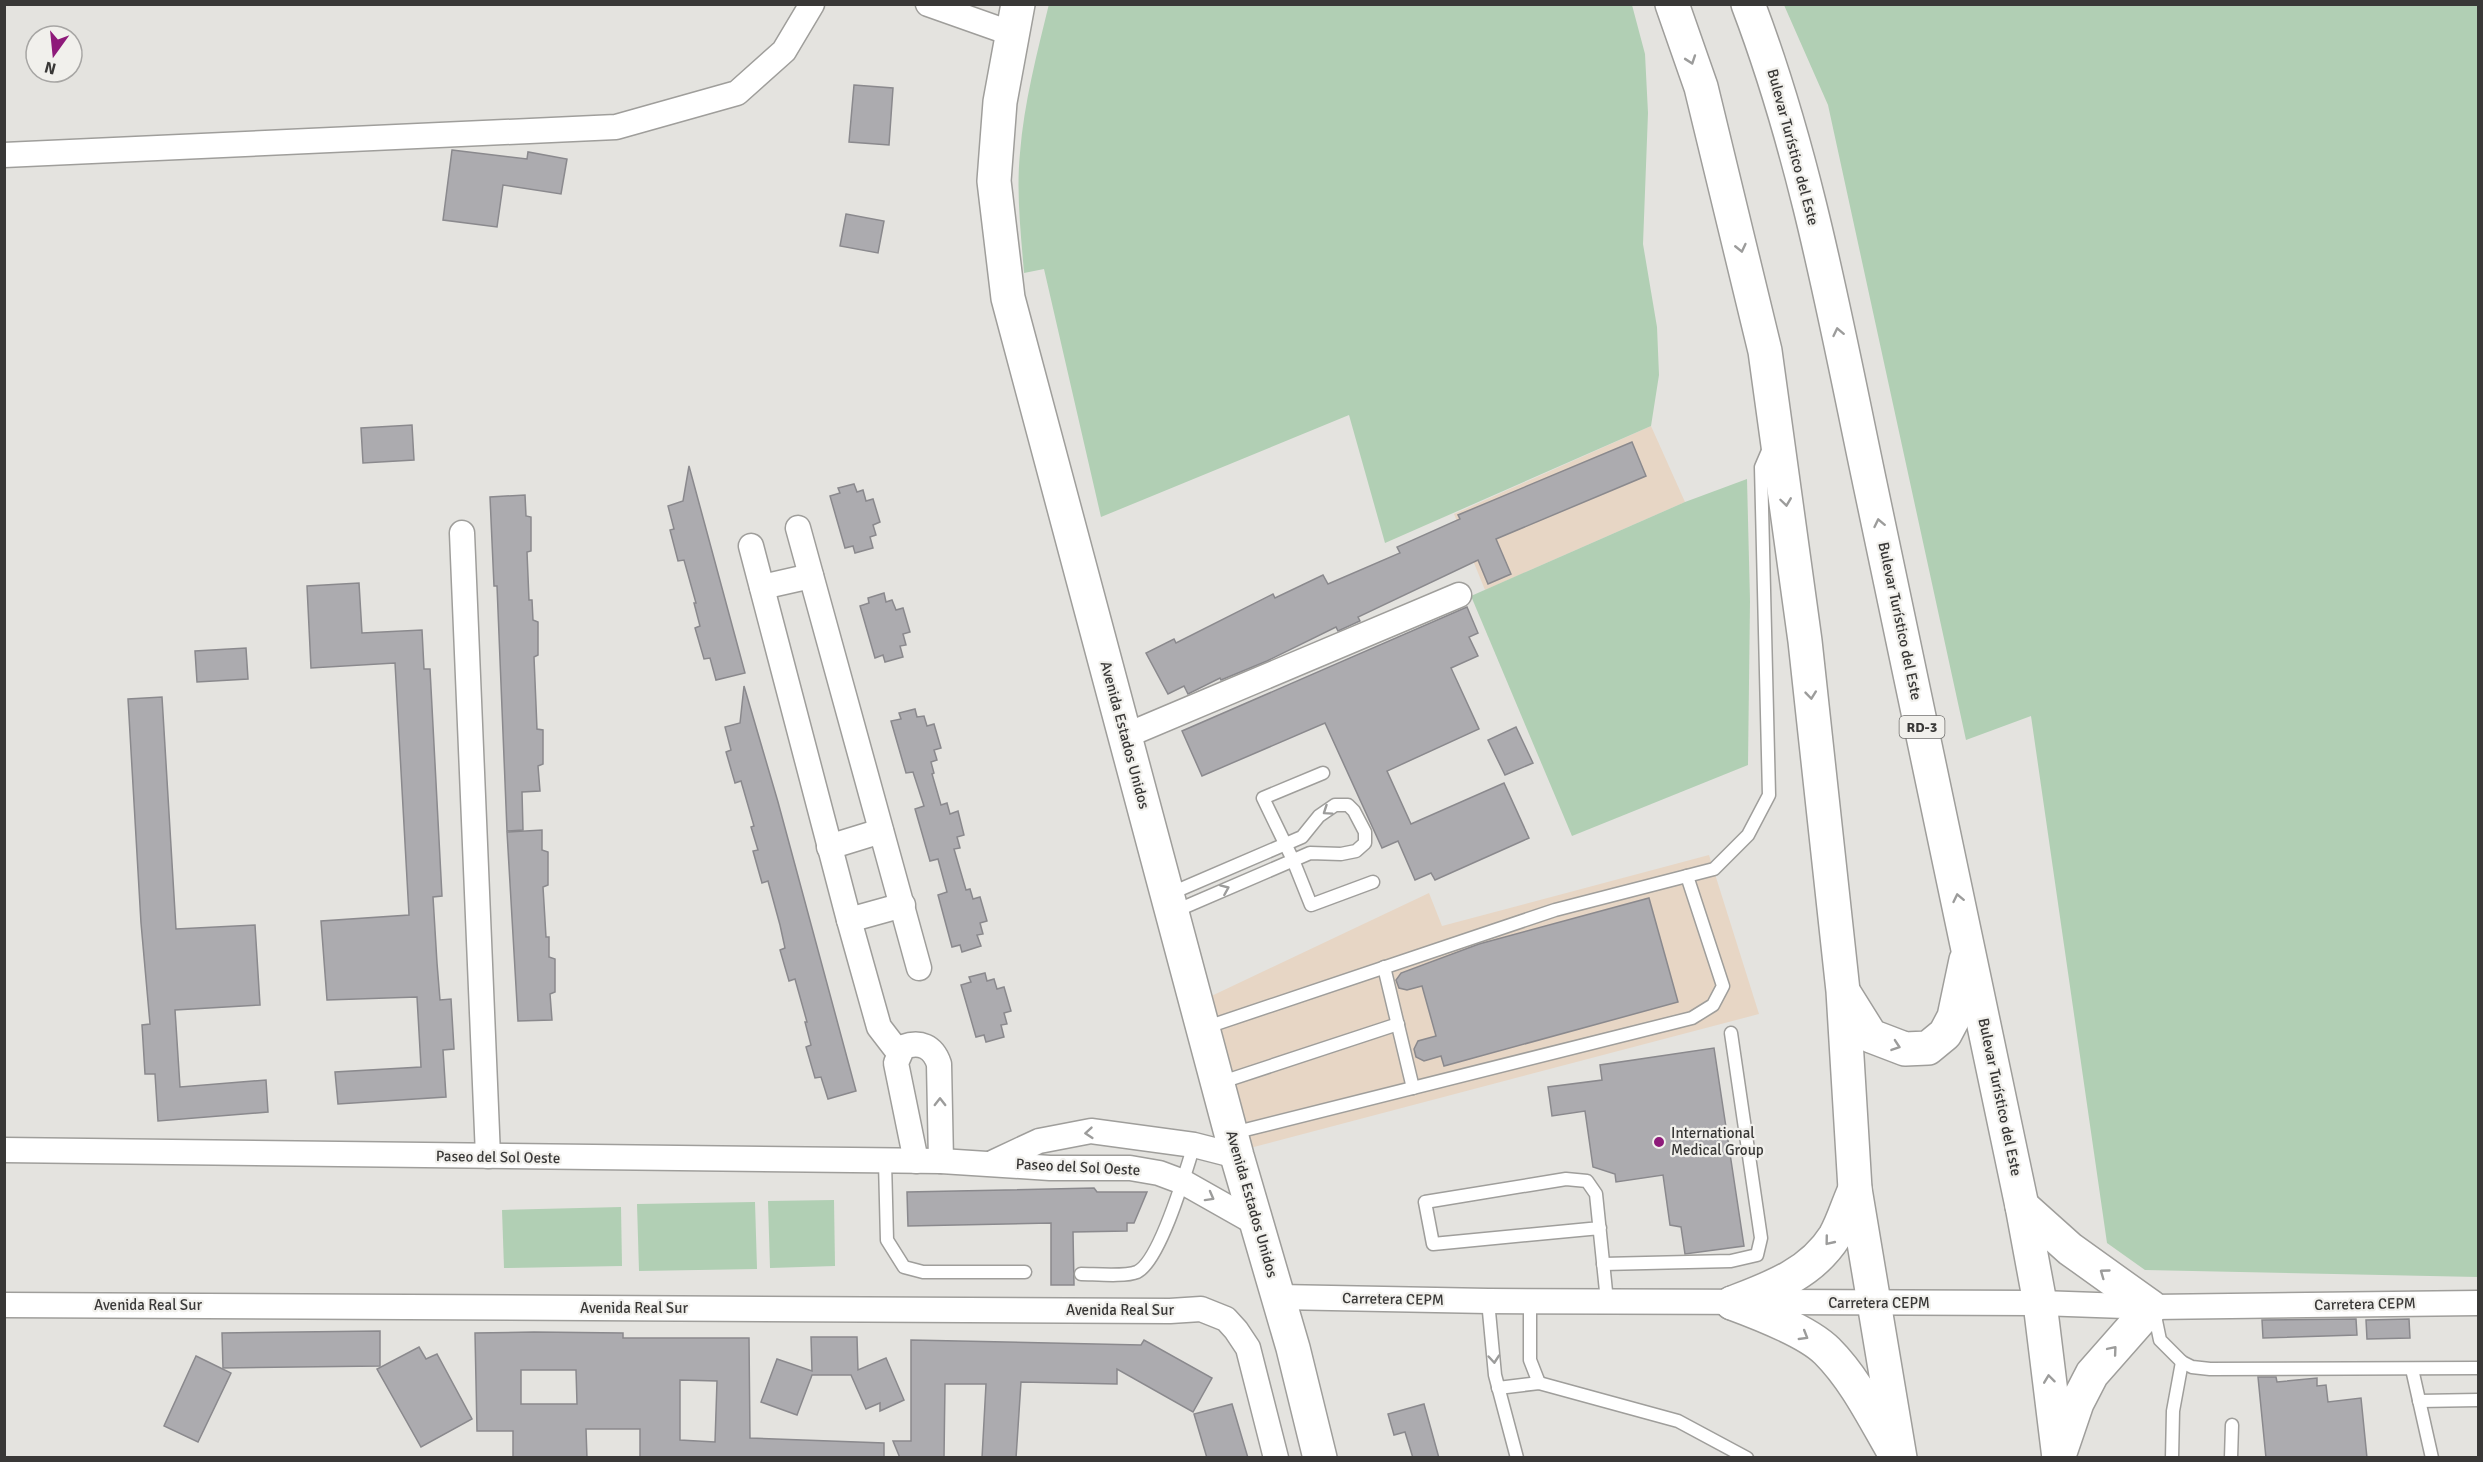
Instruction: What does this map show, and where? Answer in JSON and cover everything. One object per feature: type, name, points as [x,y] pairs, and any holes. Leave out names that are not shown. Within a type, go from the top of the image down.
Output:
[{"type":"main road","points":[[1672,4],[1701,87],[1765,351],[1805,641],[1844,992],[1855,1189],[1899,1458]]},
{"type":"main road","name":"Bulevar Turístico del Este","points":[[1748,4],[1770,63],[1804,178],[2022,1206],[2040,1303],[2059,1457]]},
{"type":"main road","name":"Avenida Estados Unidos","points":[[1016,19],[1000,102],[994,181],[1008,298],[1234,1145],[1280,1297],[1320,1458]]},
{"type":"main road","points":[[1844,992],[1871,1036],[1905,1049],[1929,1048],[1945,1034],[1954,1017],[1968,947]]},
{"type":"main road","points":[[1732,1303],[1782,1284],[1810,1263],[1835,1236],[1855,1189]]},
{"type":"main road","points":[[2022,1206],[2070,1249],[2152,1307],[2092,1374],[2078,1403],[2059,1457]]},
{"type":"main road","points":[[1732,1303],[1780,1322],[1825,1349],[1854,1384],[1899,1458]]},
{"type":"street","points":[[4,155],[616,127],[737,93],[784,51],[812,4]]},
{"type":"street","points":[[928,4],[1016,19]]},
{"type":"street","points":[[798,528],[919,968]]},
{"type":"street","points":[[462,533],[488,1156]]},
{"type":"street","points":[[751,546],[829,847],[879,1027],[899,1053]]},
{"type":"street","points":[[762,588],[811,576]]},
{"type":"street","points":[[1125,736],[1459,595]]},
{"type":"street","points":[[829,847],[881,831]]},
{"type":"street","points":[[849,920],[903,905]]},
{"type":"street","points":[[916,1161],[896,1064],[903,1047],[913,1043],[927,1047],[936,1054],[940,1072],[941,1161]]},
{"type":"street","name":"Paseo del Sol Oeste","points":[[992,1163],[1039,1141],[1091,1131],[1194,1145],[1234,1145]]},
{"type":"street","points":[[1130,1167],[1131,1135]]},
{"type":"street","name":"Paseo del Sol Oeste","points":[[4,1150],[941,1161],[1050,1167],[1130,1167],[1160,1173],[1183,1182],[1258,1225]]},
{"type":"street","name":"Carretera CEPM","points":[[1280,1297],[1732,1303],[2040,1303],[2152,1307],[2478,1303]]},
{"type":"street","name":"Avenida Real Sur","points":[[4,1305],[1146,1311],[1201,1309],[1226,1319],[1248,1348],[1276,1458]]},
{"type":"lane","points":[[1203,1028],[1555,910],[1714,869],[1748,835],[1769,795],[1761,467],[1777,431]]},
{"type":"lane","points":[[1323,773],[1263,798],[1293,860],[1311,905],[1373,882]]},
{"type":"lane","points":[[1335,805],[1347,805],[1354,811],[1365,832],[1365,843],[1356,851],[1341,854],[1310,853],[1169,903],[1302,837],[1319,816],[1335,805]]},
{"type":"lane","points":[[1234,1145],[1413,1088],[1692,1018],[1713,1005],[1723,986],[1687,876]]},
{"type":"lane","points":[[1384,967],[1413,1088]]},
{"type":"lane","points":[[1218,1084],[1398,1024]]},
{"type":"lane","points":[[1603,1264],[1731,1261],[1757,1256],[1761,1238],[1731,1033]]},
{"type":"lane","points":[[1081,1274],[1135,1273],[1147,1265],[1172,1211],[1194,1145]]},
{"type":"lane","points":[[885,1161],[887,1240],[904,1267],[923,1272],[1025,1272]]},
{"type":"lane","points":[[1600,1228],[1433,1244],[1425,1202],[1566,1179],[1587,1181],[1596,1194],[1600,1228],[1606,1301]]},
{"type":"lane","points":[[1530,1300],[1530,1360],[1539,1383]]},
{"type":"lane","points":[[1488,1301],[1498,1388],[1517,1458]]},
{"type":"lane","points":[[2152,1307],[2160,1340],[2182,1362],[2192,1367],[2211,1369],[2478,1368]]},
{"type":"lane","points":[[2172,1458],[2173,1411],[2182,1362]]},
{"type":"lane","points":[[2412,1369],[2432,1458]]},
{"type":"lane","points":[[1498,1388],[1539,1383],[1678,1421],[1728,1452],[1747,1458]]},
{"type":"lane","points":[[2419,1401],[2478,1400]]},
{"type":"lane","points":[[2231,1458],[2232,1425]]},
{"type":"shaded area","points":[[1651,426],[1685,502],[1485,590],[1454,514]]},
{"type":"shaded area","points":[[1709,855],[1759,1014],[1250,1148],[1203,1000],[1429,893],[1442,926]]},
{"type":"green space","points":[[1049,4],[1632,5],[1645,54],[1648,113],[1643,244],[1657,327],[1659,375],[1651,426],[1385,543],[1349,415],[1101,517],[1044,269],[1024,273],[1019,198],[1020,153],[1028,97]]},
{"type":"green space","points":[[1784,5],[2478,5],[2478,1277],[2145,1270],[2107,1243],[2031,716],[1966,740],[1828,105]]},
{"type":"green space","points":[[1747,479],[1750,601],[1748,765],[1572,836],[1471,596],[1685,502]]},
{"type":"green space","points":[[834,1200],[835,1266],[770,1268],[768,1201]]},
{"type":"green space","points":[[755,1202],[757,1269],[639,1271],[637,1204]]},
{"type":"green space","points":[[621,1207],[622,1266],[504,1268],[502,1210]]},
{"type":"building","points":[[854,85],[893,88],[889,145],[849,142]]},
{"type":"building","points":[[452,150],[527,159],[528,152],[567,159],[561,194],[503,185],[497,227],[443,220]]},
{"type":"building","points":[[846,214],[884,221],[878,253],[840,246]]},
{"type":"building","points":[[412,425],[414,460],[363,463],[361,428]]},
{"type":"building","points":[[1632,442],[1646,476],[1496,539],[1511,574],[1488,584],[1478,560],[1358,617],[1360,621],[1338,631],[1336,627],[1267,661],[1221,680],[1220,678],[1188,694],[1184,686],[1168,694],[1146,653],[1174,639],[1176,643],[1273,594],[1275,598],[1323,575],[1328,584],[1400,553],[1397,547],[1460,519],[1458,515]]},
{"type":"building","points":[[689,466],[745,673],[716,680],[710,658],[704,659],[695,628],[700,626],[694,603],[696,603],[684,560],[678,561],[670,530],[674,529],[668,506],[683,501]]},
{"type":"building","points":[[854,484],[857,492],[863,490],[866,501],[873,499],[880,522],[873,525],[876,535],[870,537],[873,548],[855,553],[853,546],[845,548],[830,496],[840,493],[838,488]]},
{"type":"building","points":[[525,495],[526,516],[531,517],[531,551],[527,552],[529,600],[532,600],[533,620],[538,622],[538,655],[534,657],[537,729],[543,730],[543,764],[538,766],[540,791],[522,792],[523,830],[507,831],[497,586],[494,586],[490,497]]},
{"type":"building","points":[[359,583],[362,633],[422,630],[424,669],[430,669],[442,896],[433,897],[437,963],[440,1000],[451,999],[454,1049],[443,1050],[446,1097],[338,1104],[335,1072],[421,1067],[417,997],[327,1000],[321,921],[409,915],[395,663],[311,668],[307,586]]},
{"type":"building","points":[[884,593],[886,602],[892,600],[896,610],[903,608],[910,632],[903,634],[906,645],[900,646],[903,657],[885,662],[883,655],[875,658],[860,606],[869,603],[868,598]]},
{"type":"building","points":[[1467,607],[1478,633],[1469,637],[1478,656],[1451,668],[1479,729],[1387,771],[1411,824],[1504,783],[1529,838],[1435,880],[1431,873],[1415,880],[1398,841],[1382,848],[1325,723],[1202,776],[1182,731]]},
{"type":"building","points":[[246,648],[248,679],[197,682],[195,651]]},
{"type":"building","points":[[744,686],[778,802],[856,1091],[828,1099],[821,1077],[815,1078],[806,1047],[811,1045],[805,1022],[807,1022],[795,979],[789,981],[780,950],[785,948],[768,881],[762,883],[753,851],[758,850],[751,827],[754,826],[741,781],[735,783],[726,752],[731,750],[725,727],[740,723]]},
{"type":"building","points":[[162,697],[176,929],[255,925],[260,1005],[175,1010],[180,1087],[266,1080],[268,1112],[158,1121],[155,1074],[145,1074],[142,1025],[150,1024],[141,923],[128,699]]},
{"type":"building","points":[[915,709],[917,717],[924,716],[927,726],[934,724],[941,748],[934,750],[937,760],[931,762],[934,773],[932,774],[941,805],[947,803],[950,814],[958,811],[964,835],[957,837],[960,848],[954,849],[966,890],[970,889],[973,899],[980,897],[987,921],[980,923],[983,934],[977,935],[981,946],[962,952],[960,945],[952,947],[938,895],[947,892],[938,859],[930,861],[915,809],[924,806],[913,772],[906,773],[891,721],[901,719],[899,713]]},
{"type":"building","points":[[1516,727],[1533,763],[1505,775],[1488,740]]},
{"type":"building","points":[[542,830],[542,850],[548,852],[548,885],[543,887],[546,937],[549,937],[549,957],[555,959],[555,992],[550,994],[552,1020],[518,1021],[507,832]]},
{"type":"building","points":[[1649,898],[1678,1002],[1444,1066],[1441,1056],[1424,1061],[1416,1057],[1414,1049],[1418,1041],[1436,1036],[1422,986],[1407,990],[1399,988],[1396,980],[1401,973],[1479,944]]},
{"type":"building","points":[[985,973],[987,981],[994,979],[997,989],[1004,987],[1011,1011],[1004,1013],[1007,1024],[1001,1025],[1004,1037],[986,1042],[984,1035],[976,1037],[961,985],[971,982],[969,977]]},
{"type":"building","name":"International Medical Group","points":[[1714,1048],[1744,1246],[1685,1254],[1681,1227],[1670,1225],[1663,1175],[1616,1182],[1615,1174],[1593,1167],[1585,1111],[1552,1116],[1548,1087],[1602,1080],[1600,1065]]},
{"type":"building","points":[[1094,1188],[1097,1192],[1147,1192],[1134,1223],[1127,1223],[1127,1231],[1073,1232],[1074,1285],[1051,1285],[1051,1223],[908,1226],[907,1192]]},
{"type":"building","points":[[2356,1319],[2357,1335],[2263,1338],[2262,1320]]},
{"type":"building","points":[[2409,1319],[2410,1338],[2367,1339],[2366,1320]]},
{"type":"building","points":[[380,1331],[380,1366],[223,1368],[222,1333]]},
{"type":"building","points":[[475,1333],[623,1333],[623,1338],[749,1338],[750,1438],[884,1443],[884,1458],[640,1458],[640,1429],[586,1429],[587,1458],[513,1458],[513,1431],[477,1431]],"holes":[[[521,1370],[576,1370],[577,1404],[521,1404]],[[680,1380],[717,1381],[715,1442],[680,1440]]]},
{"type":"building","points":[[811,1337],[857,1337],[858,1370],[886,1358],[904,1400],[880,1411],[880,1403],[866,1409],[851,1375],[812,1375],[797,1415],[761,1402],[777,1359],[812,1371]]},
{"type":"building","points":[[911,1340],[1141,1345],[1144,1340],[1212,1378],[1193,1412],[1117,1369],[1117,1384],[1021,1382],[1016,1458],[982,1458],[986,1384],[945,1384],[944,1458],[900,1458],[893,1441],[911,1441]]},
{"type":"building","points":[[419,1347],[426,1359],[437,1354],[472,1419],[421,1447],[377,1369]]},
{"type":"building","points":[[196,1356],[231,1373],[198,1442],[164,1426]]},
{"type":"building","points":[[2258,1377],[2276,1377],[2277,1382],[2317,1378],[2317,1386],[2326,1385],[2328,1402],[2361,1398],[2367,1458],[2266,1458]]},
{"type":"building","points":[[1232,1404],[1248,1458],[1207,1458],[1194,1414]]},
{"type":"building","points":[[1424,1404],[1439,1458],[1413,1458],[1405,1432],[1394,1435],[1388,1414]]},
{"type":"place","name":"International Medical Group","points":[[1659,1142]]}]
